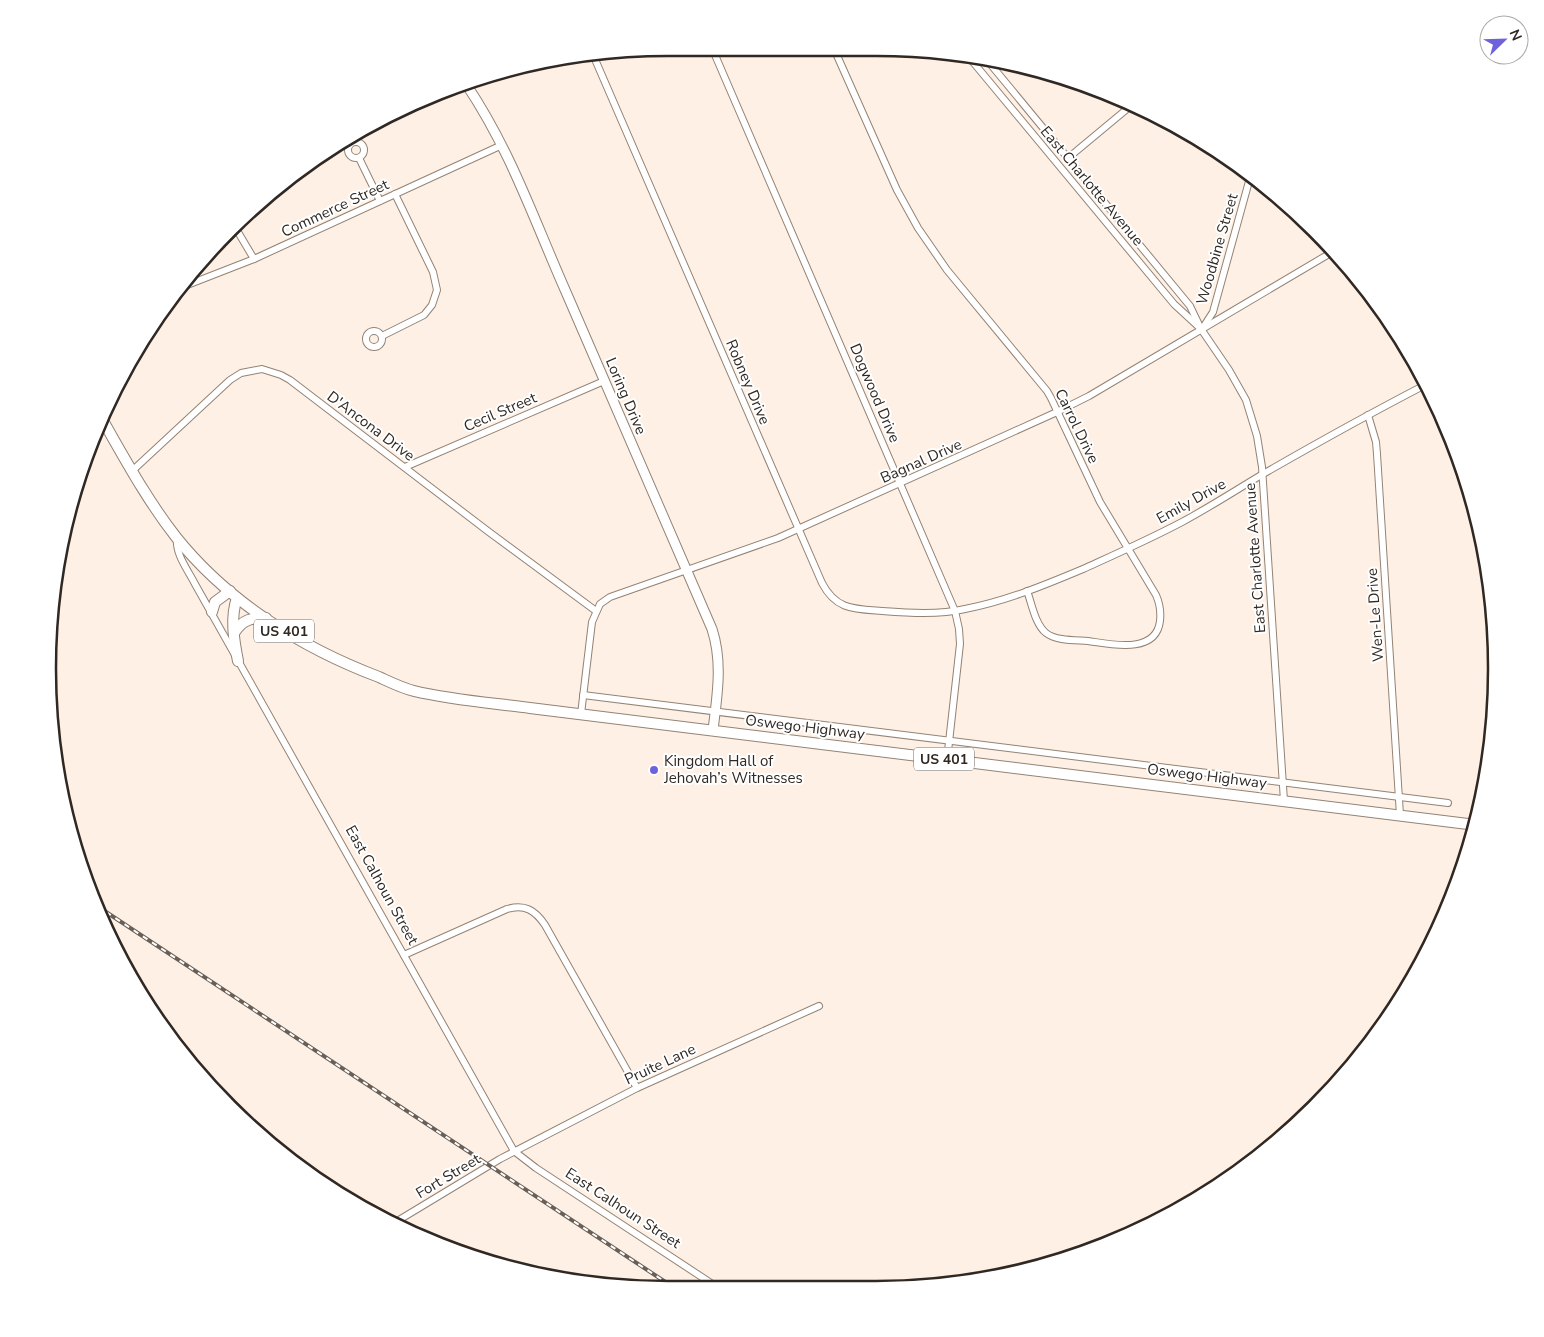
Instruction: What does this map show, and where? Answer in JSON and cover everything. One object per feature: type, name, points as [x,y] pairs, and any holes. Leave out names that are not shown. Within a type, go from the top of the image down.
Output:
[{"type":"main road","name":"East Calhoun Street","points":[[107,426],[153,505],[177,538]]},
{"type":"main road","name":"Oswego Highway","points":[[177,538],[210,573],[234,594],[307,645],[339,661],[413,690],[470,700],[580,714],[1468,824]]},
{"type":"main road","points":[[212,612],[215,602],[234,594],[234,633],[238,661]]},
{"type":"main road","points":[[234,633],[243,621],[254,618],[266,618]]},
{"type":"street","name":"Dogwood Drive","points":[[715,56],[955,611],[960,644],[947,760]]},
{"type":"street","name":"Carrol Drive","points":[[837,56],[897,190],[918,228],[947,270],[1046,391],[1100,502],[1156,595],[1160,607],[1158,630],[1144,643],[1132,645],[1049,635],[1039,624],[1027,591]]},
{"type":"street","name":"Robney Drive","points":[[596,60],[826,591],[830,597],[840,604],[866,610],[926,613],[955,611]]},
{"type":"street","name":"East Charlotte Avenue","points":[[975,65],[1174,304],[1201,329]]},
{"type":"street","name":"East Charlotte Avenue","points":[[993,68],[1184,299],[1246,400],[1257,436],[1262,475],[1284,801]]},
{"type":"street","name":"Loring Drive","points":[[469,90],[502,145],[535,217],[717,645],[719,676],[713,730]]},
{"type":"street","points":[[1068,158],[1126,110]]},
{"type":"street","name":"Commerce Street","points":[[194,282],[254,259],[502,145]]},
{"type":"street","points":[[359,158],[380,201]]},
{"type":"street","name":"Woodbine Street","points":[[1201,329],[1213,312],[1248,183]]},
{"type":"street","points":[[382,336],[424,315],[432,305],[437,290],[433,272],[395,194]]},
{"type":"street","points":[[239,233],[254,259]]},
{"type":"street","name":"Bagnal Drive","points":[[596,611],[604,600],[617,594],[758,546],[1057,412],[1089,396],[1327,255]]},
{"type":"street","name":"D'Ancona Drive","points":[[132,470],[230,380],[241,374],[262,369],[278,373],[290,380],[596,611]]},
{"type":"street","name":"Cecil Street","points":[[405,467],[604,381]]},
{"type":"street","name":"Emily Drive","points":[[955,611],[994,602],[1027,591],[1128,549],[1180,523],[1419,387]]},
{"type":"street","name":"Wen-Le Drive","points":[[1368,415],[1376,442],[1377,454],[1400,815]]},
{"type":"street","name":"East Calhoun Street","points":[[177,538],[178,551],[238,661],[514,1151],[536,1168],[708,1281]]},
{"type":"street","points":[[580,714],[592,622],[596,611]]},
{"type":"street","name":"Oswego Highway","points":[[583,695],[1448,803]]},
{"type":"street","points":[[404,955],[507,909],[519,906],[529,908],[539,916],[545,925],[637,1088]]},
{"type":"street","name":"Pruite Lane","points":[[514,1151],[637,1088],[819,1006]]},
{"type":"street","name":"Fort Street","points":[[400,1219],[514,1151]]},
{"type":"railway","points":[[107,913],[664,1281]]},
{"type":"place","name":"Kingdom Hall of Jehovah’s Witnesses","points":[[654,770]]}]
